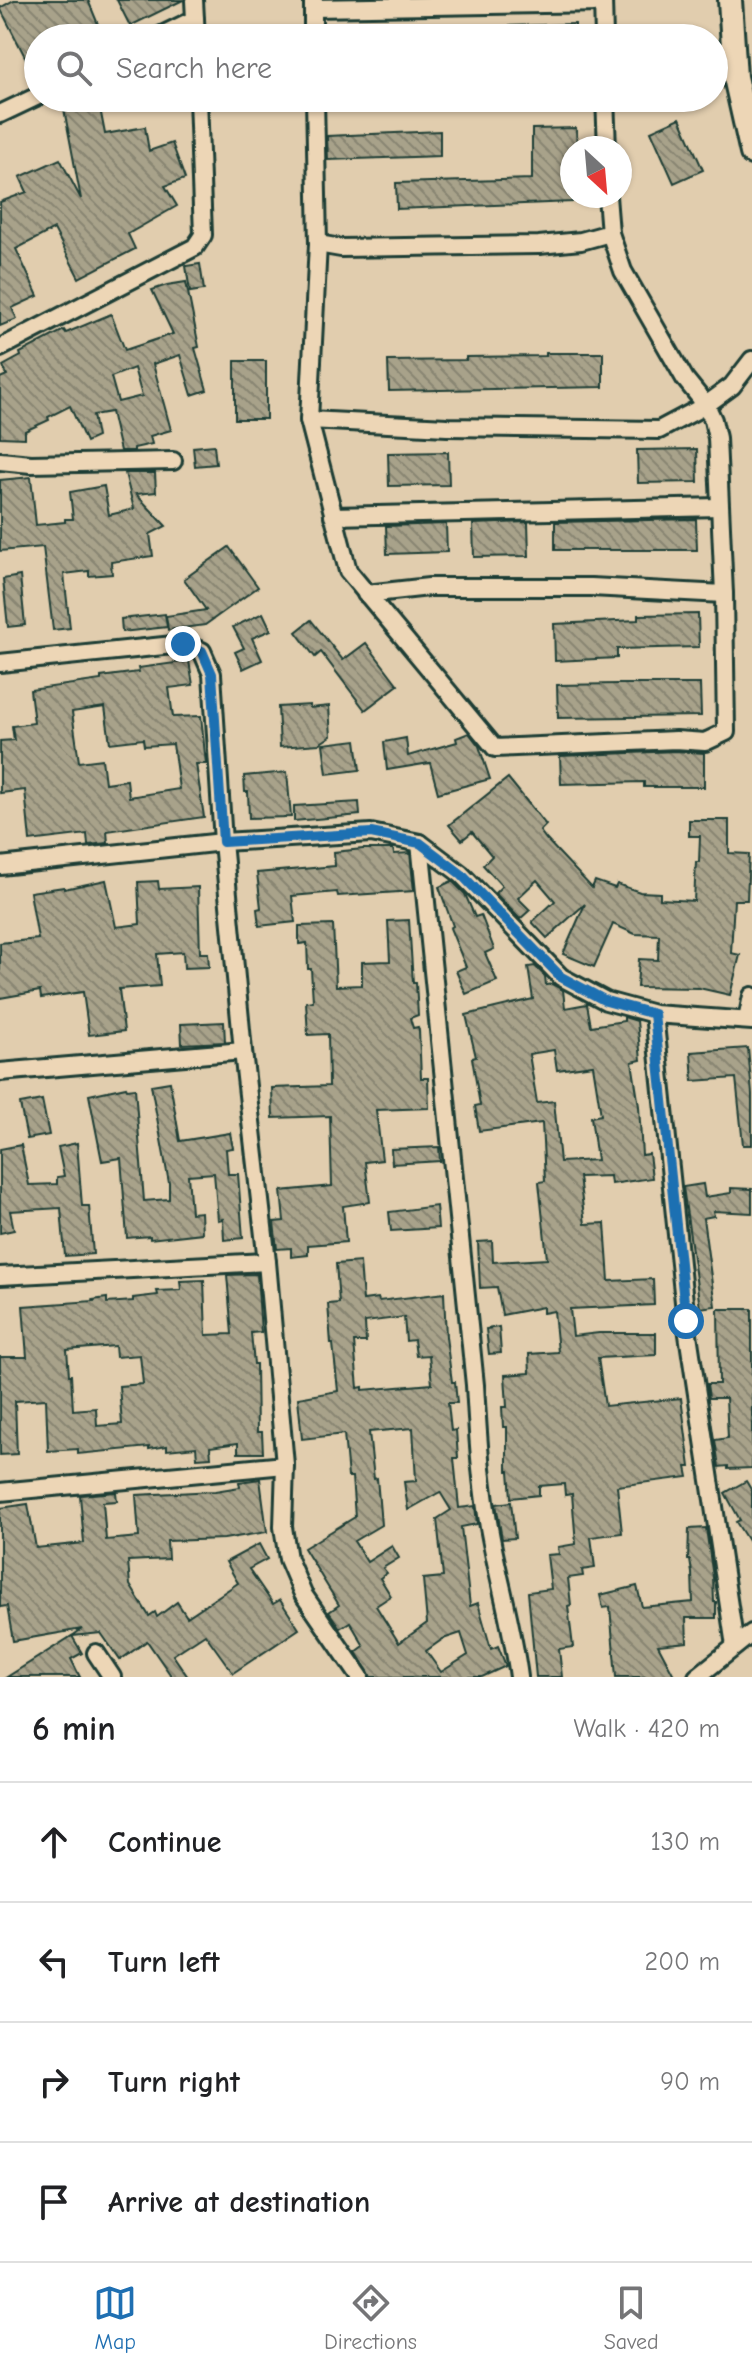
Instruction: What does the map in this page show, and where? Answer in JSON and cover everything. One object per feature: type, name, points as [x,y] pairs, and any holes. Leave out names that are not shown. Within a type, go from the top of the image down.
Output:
[{"type":"street","points":[[194,0],[195,24]]},
{"type":"street","points":[[730,0],[735,77],[752,153]]},
{"type":"street","points":[[313,4],[603,2],[604,24]]},
{"type":"street","points":[[185,24],[195,19]]},
{"type":"street","points":[[0,114],[24,103]]},
{"type":"street","points":[[0,348],[195,247],[203,235],[199,112]]},
{"type":"street","points":[[315,112],[318,244],[309,420],[348,571],[495,748],[676,740],[705,742],[726,732],[724,594],[717,438],[713,420],[706,405],[685,379],[623,271],[610,233],[608,208]]},
{"type":"street","points":[[606,112],[607,136]]},
{"type":"street","points":[[318,244],[341,248],[539,245],[581,241],[610,233]]},
{"type":"street","points":[[309,420],[447,427],[659,430],[706,405],[732,386],[752,360]]},
{"type":"street","points":[[0,461],[41,464],[173,461]]},
{"type":"street","points":[[333,516],[719,507]]},
{"type":"street","points":[[366,594],[429,587],[591,587],[724,594]]},
{"type":"street","points":[[0,663],[183,644],[202,651],[212,674],[223,842],[285,1465],[283,1527],[288,1559],[303,1594],[360,1677]]},
{"type":"street","points":[[0,866],[223,842],[371,833],[420,843],[461,874],[561,977],[606,1001],[654,1014],[749,1020],[752,996]]},
{"type":"street","points":[[420,843],[475,1385],[479,1463],[519,1677]]},
{"type":"street","points":[[654,1014],[686,1321],[735,1646]]},
{"type":"street","points":[[0,1072],[243,1051]]},
{"type":"street","points":[[0,1276],[267,1262]]},
{"type":"street","points":[[0,1492],[285,1465]]},
{"type":"street","points":[[697,1677],[752,1633]]},
{"type":"street","points":[[96,1653],[112,1677]]},
{"type":"building","points":[[14,0],[88,0],[98,24],[24,24],[24,55],[0,8]]},
{"type":"building","points":[[117,0],[183,0],[134,24],[129,24]]},
{"type":"building","points":[[65,112],[101,112],[105,134],[145,127],[149,151],[172,143],[185,179],[165,186],[177,206],[128,234],[135,249],[79,278],[54,229],[16,249],[38,296],[12,308],[17,319],[0,326],[0,202],[27,192],[20,177],[60,159],[81,199]]},
{"type":"building","points":[[680,118],[703,170],[674,183],[651,131]]},
{"type":"building","points":[[576,128],[576,136],[560,136],[560,202],[397,209],[396,183],[532,179],[532,129]]},
{"type":"building","points":[[440,131],[440,156],[328,160],[327,136]]},
{"type":"building","points":[[200,264],[204,290],[190,292],[186,266]]},
{"type":"building","points":[[186,282],[199,347],[195,348],[207,390],[192,395],[180,355],[153,364],[171,430],[150,436],[152,444],[134,448],[134,451],[120,451],[111,412],[93,415],[97,437],[86,442],[70,406],[25,431],[25,438],[0,437],[0,378],[7,375],[3,366],[21,356],[20,353],[64,330],[66,333],[111,314],[125,350],[173,334],[152,290]],"holes":[[[134,368],[142,396],[118,402],[111,377]]]},
{"type":"building","points":[[546,353],[603,353],[603,387],[389,391],[388,361],[546,356]]},
{"type":"building","points":[[235,361],[266,361],[266,419],[235,419]]},
{"type":"building","points":[[214,445],[216,464],[195,466],[193,447]]},
{"type":"building","points":[[697,449],[698,482],[638,483],[637,450]]},
{"type":"building","points":[[448,452],[449,485],[389,486],[388,453]]},
{"type":"building","points":[[125,473],[155,473],[156,492],[136,494],[166,526],[150,534],[153,556],[111,562],[112,574],[89,576],[89,571],[64,574],[70,628],[53,630],[43,547],[0,551],[0,480],[31,477],[36,525],[73,519],[70,492],[104,486],[109,515],[134,509]]},
{"type":"building","points":[[696,519],[697,550],[555,550],[555,522]]},
{"type":"building","points":[[528,522],[529,556],[474,557],[473,524]]},
{"type":"building","points":[[446,524],[447,552],[387,554],[386,526]]},
{"type":"building","points":[[229,547],[258,587],[205,625],[168,630],[166,616],[206,610],[184,579]]},
{"type":"building","points":[[20,576],[25,625],[8,627],[3,579]]},
{"type":"building","points":[[263,613],[271,630],[252,638],[262,660],[243,669],[235,652],[244,648],[233,627]]},
{"type":"building","points":[[165,614],[167,627],[122,632],[121,619]]},
{"type":"building","points":[[698,614],[699,647],[617,649],[617,658],[555,661],[554,624],[638,620],[638,615]]},
{"type":"building","points":[[311,620],[343,660],[366,643],[398,685],[365,710],[321,652],[315,657],[296,632]]},
{"type":"building","points":[[189,661],[193,685],[169,688],[173,717],[201,716],[206,764],[196,764],[204,817],[107,831],[108,843],[88,845],[87,834],[30,841],[25,790],[0,793],[0,741],[14,740],[12,726],[34,723],[30,690],[101,680],[101,677],[139,672],[138,668]],"holes":[[[105,707],[110,743],[143,739],[144,746],[173,744],[179,789],[129,797],[127,780],[105,783],[102,759],[79,762],[72,712]]]},
{"type":"building","points":[[700,684],[701,716],[558,718],[557,685]]},
{"type":"building","points":[[310,705],[310,708],[329,706],[331,736],[319,744],[280,747],[278,707]]},
{"type":"building","points":[[469,733],[479,746],[490,779],[438,793],[430,763],[387,770],[384,742],[406,738],[408,756],[457,742],[456,738]]},
{"type":"building","points":[[356,740],[360,770],[327,774],[323,744]]},
{"type":"building","points":[[676,751],[704,753],[704,787],[644,787],[644,782],[561,784],[560,756]]},
{"type":"building","points":[[287,772],[291,817],[249,818],[244,776]]},
{"type":"building","points":[[508,778],[546,825],[540,831],[546,839],[592,888],[595,881],[615,888],[617,884],[640,892],[660,893],[660,899],[694,901],[700,836],[689,836],[689,820],[729,820],[729,853],[749,854],[747,900],[734,900],[731,953],[740,955],[730,995],[699,988],[637,987],[639,959],[658,960],[659,935],[635,934],[613,924],[594,967],[563,954],[585,904],[547,938],[532,922],[555,901],[537,880],[518,898],[530,910],[520,919],[495,893],[502,886],[483,865],[492,856],[472,832],[462,840],[449,825]]},
{"type":"building","points":[[359,802],[360,815],[294,821],[294,806]]},
{"type":"building","points":[[393,849],[394,854],[410,853],[414,891],[292,896],[295,922],[259,926],[257,909],[261,908],[257,873],[335,866],[334,852]]},
{"type":"building","points":[[106,880],[116,927],[140,924],[138,882],[158,881],[159,889],[198,887],[200,953],[208,953],[209,967],[184,968],[183,952],[157,954],[160,986],[119,989],[124,1031],[89,1035],[83,992],[41,998],[40,991],[0,998],[0,943],[38,939],[30,892]]},
{"type":"building","points":[[452,881],[465,894],[475,917],[481,915],[494,949],[485,953],[497,981],[466,994],[456,971],[466,967],[450,928],[453,926],[439,887]]},
{"type":"building","points":[[409,920],[418,1015],[410,1018],[413,1028],[418,1027],[419,1030],[421,1078],[428,1078],[429,1108],[376,1110],[382,1160],[365,1162],[370,1202],[343,1206],[346,1242],[308,1245],[308,1255],[291,1257],[291,1248],[277,1249],[274,1222],[284,1221],[281,1191],[332,1186],[330,1116],[273,1118],[272,1088],[329,1086],[328,1034],[308,1035],[306,1002],[313,1001],[311,969],[308,969],[307,943],[299,944],[299,926],[333,925],[336,986],[362,985],[362,962],[390,961],[388,921]]},
{"type":"building","points":[[535,966],[545,976],[546,985],[552,984],[563,990],[565,1008],[587,1004],[591,1026],[624,1021],[624,1017],[637,1021],[641,1060],[632,1062],[642,1155],[649,1154],[652,1178],[611,1184],[610,1176],[579,1177],[585,1224],[605,1223],[609,1281],[653,1279],[654,1305],[570,1309],[573,1336],[656,1333],[656,1355],[598,1358],[605,1406],[681,1398],[690,1467],[686,1467],[688,1477],[617,1486],[622,1533],[591,1537],[595,1568],[582,1570],[583,1576],[568,1578],[573,1647],[559,1649],[562,1677],[536,1677],[528,1592],[551,1589],[547,1555],[559,1554],[558,1547],[576,1544],[572,1494],[565,1495],[564,1484],[539,1486],[539,1495],[511,1498],[507,1471],[507,1427],[503,1427],[502,1407],[507,1407],[505,1375],[530,1373],[529,1354],[558,1352],[554,1311],[543,1313],[543,1307],[502,1315],[497,1287],[480,1288],[478,1242],[492,1241],[493,1262],[547,1259],[539,1182],[545,1181],[542,1123],[479,1131],[475,1106],[480,1105],[472,1058],[476,1057],[466,1015],[533,999],[528,967]],"holes":[[[554,1050],[557,1070],[593,1065],[601,1115],[591,1117],[597,1160],[560,1162],[554,1101],[537,1103],[529,1054]]]},
{"type":"building","points":[[224,1022],[225,1042],[182,1044],[181,1024]]},
{"type":"building","points":[[748,1048],[752,1145],[743,1145],[736,1078],[693,1081],[691,1052]]},
{"type":"building","points":[[170,1082],[180,1141],[230,1133],[233,1148],[226,1149],[228,1174],[238,1174],[243,1238],[224,1240],[223,1219],[218,1220],[214,1173],[188,1175],[191,1213],[201,1212],[202,1233],[150,1239],[150,1236],[127,1238],[121,1158],[102,1161],[89,1095],[135,1088],[144,1201],[169,1199],[169,1183],[151,1085]]},
{"type":"building","points":[[42,1100],[49,1135],[27,1139],[20,1104]]},
{"type":"building","points":[[77,1143],[82,1206],[89,1206],[93,1254],[65,1256],[61,1208],[10,1211],[14,1230],[0,1233],[0,1149],[21,1145],[29,1185],[57,1184],[57,1177],[64,1176],[58,1147]]},
{"type":"building","points":[[439,1147],[440,1161],[392,1164],[391,1149]]},
{"type":"building","points":[[703,1184],[705,1197],[731,1193],[731,1188],[752,1189],[752,1213],[713,1211],[714,1216],[703,1218],[715,1306],[700,1308],[683,1187]]},
{"type":"building","points":[[436,1206],[438,1228],[391,1231],[389,1212]]},
{"type":"building","points":[[360,1262],[363,1300],[444,1293],[446,1337],[457,1403],[448,1403],[451,1431],[456,1430],[458,1458],[454,1458],[459,1508],[475,1506],[477,1524],[461,1527],[470,1606],[478,1603],[491,1649],[498,1646],[506,1666],[482,1677],[371,1677],[356,1652],[364,1646],[350,1622],[340,1628],[329,1612],[339,1605],[304,1548],[355,1517],[344,1434],[302,1439],[298,1398],[338,1391],[328,1304],[339,1303],[336,1264]],"holes":[[[404,1317],[406,1341],[414,1340],[416,1356],[429,1355],[432,1384],[358,1388],[354,1342],[366,1342],[365,1322]],[[413,1428],[416,1481],[404,1482],[408,1510],[440,1492],[451,1510],[437,1519],[443,1577],[423,1579],[427,1623],[399,1643],[376,1606],[391,1596],[380,1578],[387,1573],[383,1568],[399,1558],[392,1546],[367,1562],[354,1541],[381,1525],[369,1432]],[[461,1633],[468,1655],[441,1672],[426,1651],[443,1639]]]},
{"type":"building","points":[[257,1274],[261,1332],[251,1333],[256,1364],[257,1432],[262,1432],[263,1453],[238,1453],[238,1443],[210,1447],[211,1457],[197,1458],[196,1447],[167,1450],[167,1446],[149,1447],[78,1454],[78,1449],[48,1451],[46,1399],[15,1401],[17,1454],[0,1455],[0,1357],[27,1357],[23,1306],[107,1298],[107,1303],[133,1301],[133,1298],[158,1295],[157,1291],[181,1290],[180,1281],[204,1280],[206,1335],[232,1334],[227,1275]],"holes":[[[115,1346],[116,1357],[140,1355],[143,1384],[119,1386],[122,1424],[97,1426],[96,1408],[73,1410],[67,1350]]]},
{"type":"building","points":[[718,1309],[752,1309],[752,1468],[719,1467],[715,1440],[728,1438],[726,1398],[709,1398],[707,1384],[719,1384]]},
{"type":"building","points":[[499,1327],[501,1353],[489,1354],[486,1329]]},
{"type":"building","points":[[260,1479],[267,1532],[224,1539],[167,1541],[168,1559],[128,1561],[130,1585],[149,1616],[155,1612],[157,1617],[177,1602],[187,1617],[238,1583],[226,1562],[259,1544],[267,1559],[249,1569],[273,1604],[280,1600],[299,1629],[233,1673],[205,1634],[173,1655],[188,1677],[172,1677],[147,1641],[120,1660],[101,1633],[72,1636],[82,1629],[13,1641],[7,1606],[0,1607],[0,1508],[28,1504],[36,1548],[84,1543],[80,1495],[116,1492],[117,1501],[103,1502],[106,1540],[139,1537],[136,1495],[215,1491],[240,1487],[239,1482]]},
{"type":"building","points":[[746,1481],[752,1491],[752,1547],[736,1522],[740,1520],[725,1493]]},
{"type":"building","points":[[511,1502],[515,1538],[502,1539],[496,1504]]},
{"type":"building","points":[[706,1528],[716,1618],[686,1618],[687,1642],[658,1645],[675,1677],[616,1677],[610,1607],[603,1608],[600,1595],[637,1586],[642,1607],[693,1602],[692,1573],[688,1560],[689,1529]]},
{"type":"building","points":[[72,1636],[82,1653],[71,1659],[80,1677],[7,1677]]},
{"type":"route","points":[[183,644],[202,651],[212,674],[223,842],[371,833],[420,843],[461,874],[561,977],[606,1001],[654,1014],[686,1321]]}]
